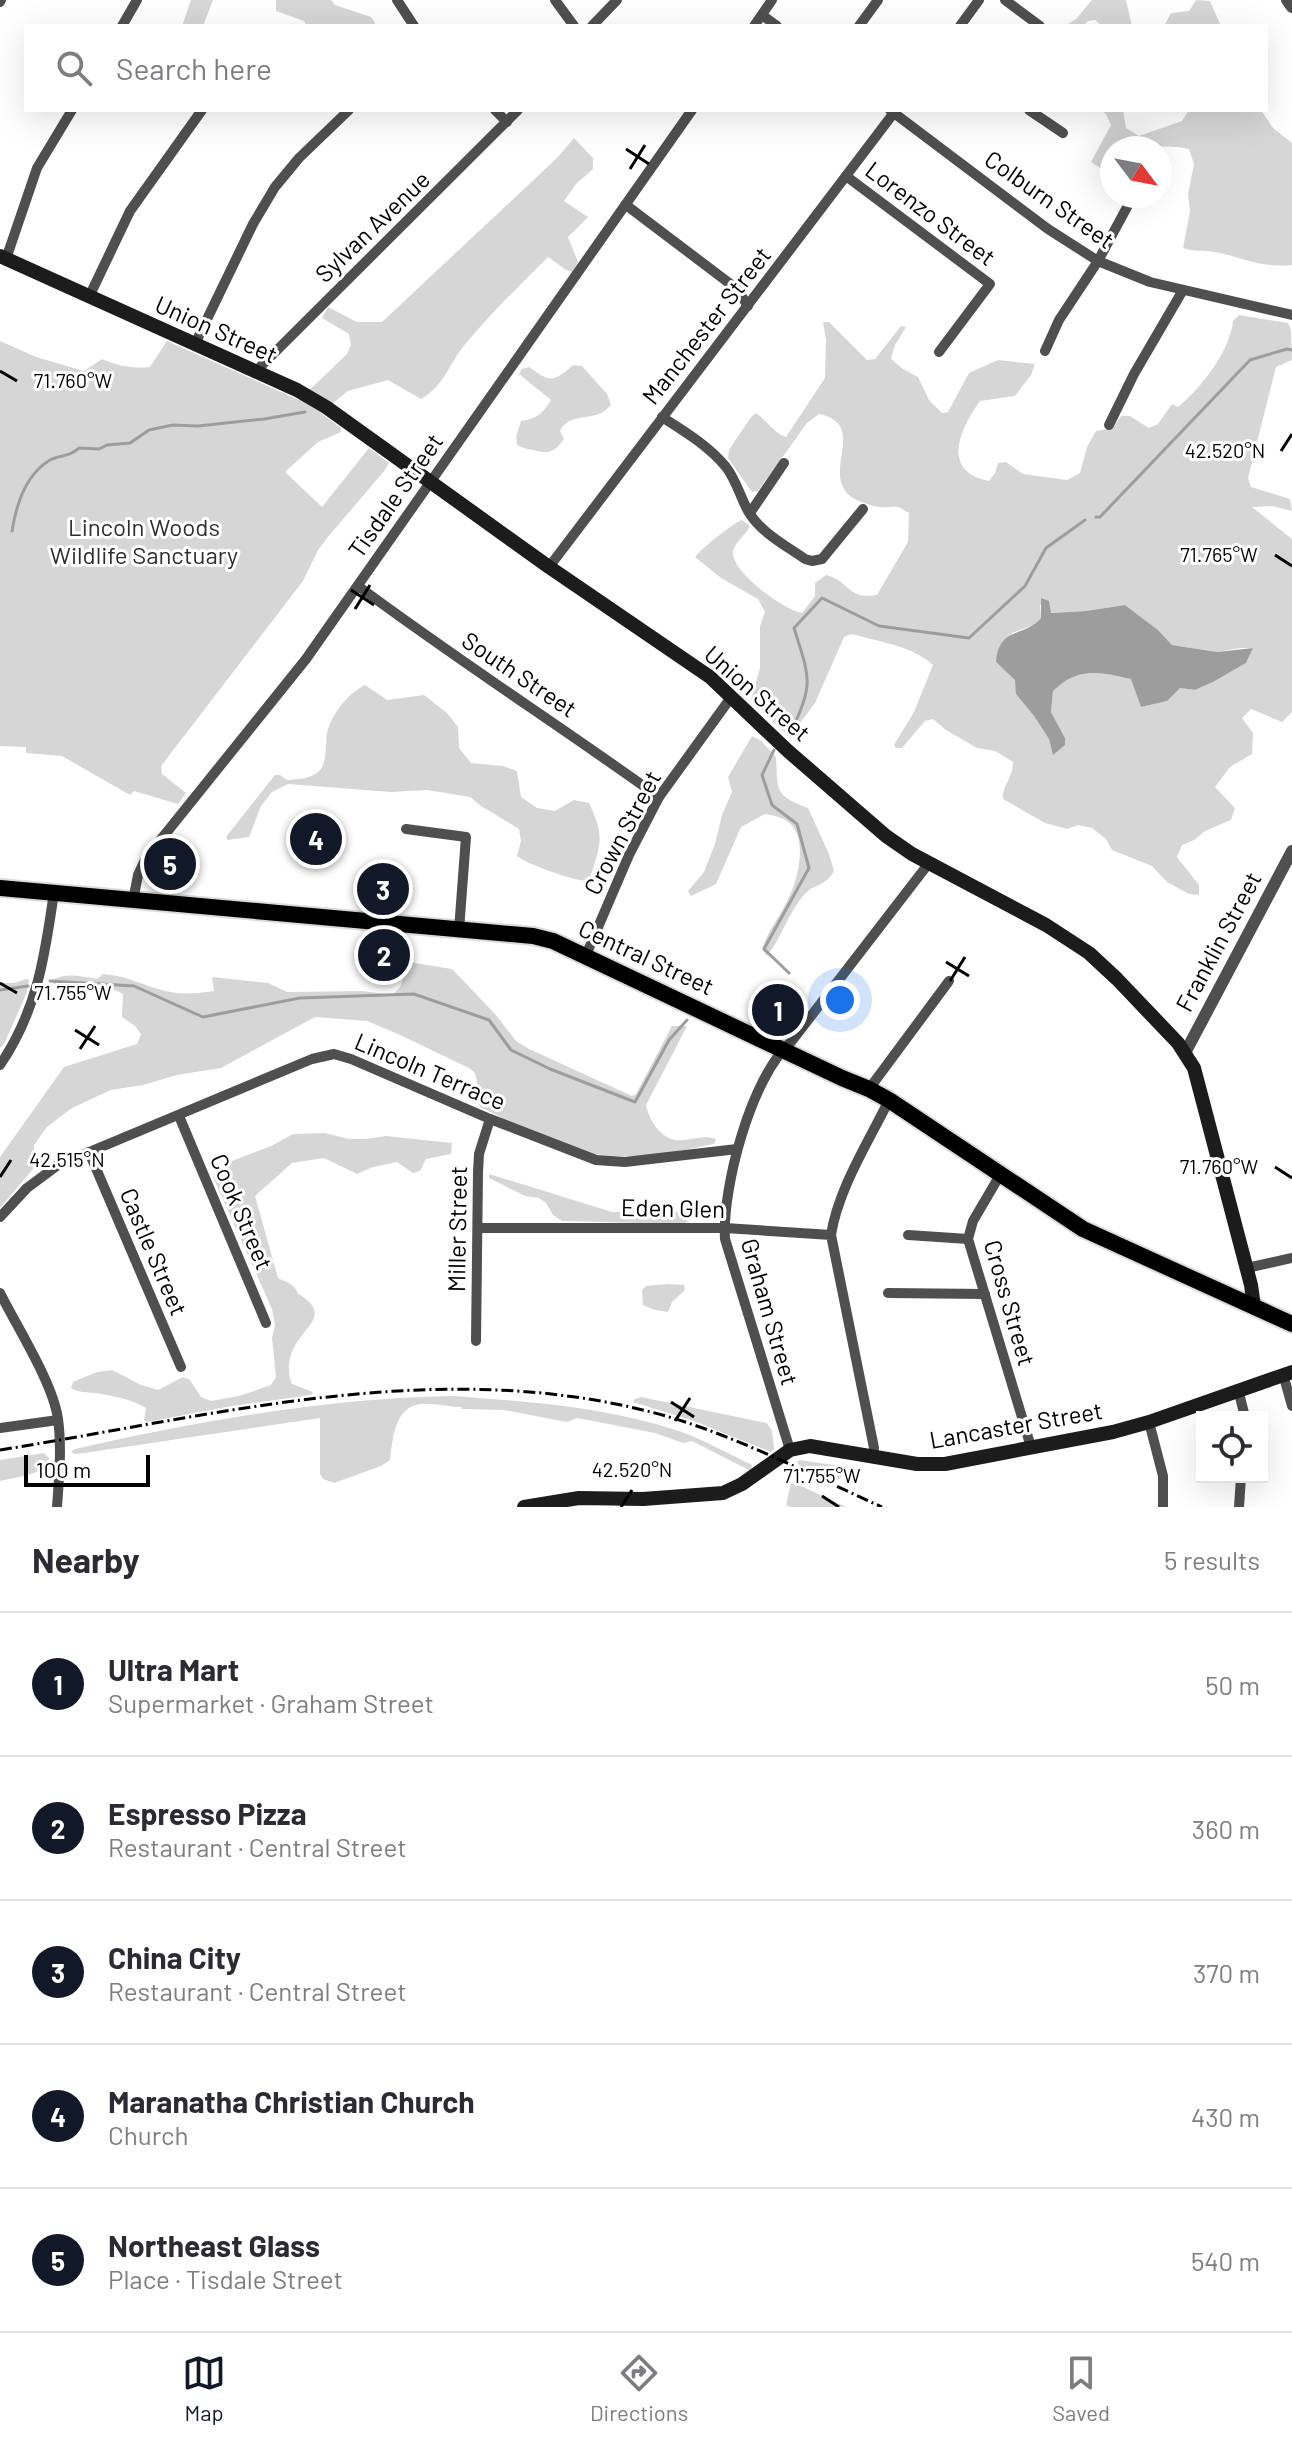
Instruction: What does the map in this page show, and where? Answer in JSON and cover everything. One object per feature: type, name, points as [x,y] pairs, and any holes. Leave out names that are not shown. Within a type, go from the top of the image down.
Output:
[{"type":"main road","name":"Union Street","points":[[3,257],[326,407],[685,660],[732,696],[788,751],[875,827],[912,854],[1080,946],[1117,979],[1185,1053],[1198,1079],[1254,1306]]},
{"type":"main road","name":"Central Street","points":[[0,888],[533,936],[586,955],[869,1089],[1101,1239],[1292,1324]]},
{"type":"main road","name":"Lancaster Street","points":[[790,1450],[810,1446],[934,1465],[1089,1437],[1149,1422],[1289,1370]]},
{"type":"main road","points":[[524,1507],[579,1498],[602,1503],[723,1493],[742,1484],[790,1450]]},
{"type":"street","points":[[123,24],[137,0]]},
{"type":"street","points":[[397,0],[413,24]]},
{"type":"street","points":[[555,0],[573,24]]},
{"type":"street","points":[[594,24],[617,0]]},
{"type":"street","points":[[755,24],[772,0]]},
{"type":"street","points":[[860,24],[878,0]]},
{"type":"street","points":[[961,24],[979,0]]},
{"type":"street","points":[[1005,0],[1037,24]]},
{"type":"street","points":[[1287,0],[1292,7]]},
{"type":"street","points":[[762,15],[774,24]]},
{"type":"street","points":[[3,257],[37,168],[71,112]]},
{"type":"street","points":[[89,297],[130,211],[201,112]]},
{"type":"street","points":[[195,344],[253,224],[275,187],[299,158],[347,112]]},
{"type":"street","points":[[497,112],[507,122]]},
{"type":"street","name":"Sylvan Avenue","points":[[255,372],[516,112]]},
{"type":"street","name":"Tisdale Street","points":[[133,901],[138,875],[146,858],[274,701],[358,586],[691,112]]},
{"type":"street","name":"Manchester Street","points":[[549,567],[892,112]]},
{"type":"street","name":"Colburn Street","points":[[894,112],[1048,229],[1098,261],[1150,282],[1292,315]]},
{"type":"street","points":[[1032,112],[1063,133]]},
{"type":"street","name":"Lorenzo Street","points":[[846,176],[990,284],[939,352]]},
{"type":"street","points":[[626,205],[737,289],[748,306]]},
{"type":"street","points":[[1045,351],[1059,320],[1098,261],[1127,208]]},
{"type":"street","points":[[1109,425],[1134,374],[1183,290]]},
{"type":"street","points":[[662,417],[723,463],[758,524],[805,559],[822,559],[863,509]]},
{"type":"street","points":[[750,513],[784,463]]},
{"type":"street","name":"South Street","points":[[358,586],[426,637],[659,797]]},
{"type":"street","name":"Crown Street","points":[[586,955],[636,841],[659,797],[732,696]]},
{"type":"street","points":[[406,829],[466,837],[459,930]]},
{"type":"street","name":"Franklin Street","points":[[1185,1053],[1292,851]]},
{"type":"street","name":"Graham Street","points":[[790,1450],[725,1239],[733,1164],[771,1066],[929,863]]},
{"type":"street","points":[[0,1065],[32,1005],[41,974],[54,892]]},
{"type":"street","points":[[869,1089],[949,981]]},
{"type":"street","name":"Lincoln Terrace","points":[[0,1217],[23,1192],[61,1163],[312,1059],[334,1054],[596,1160],[625,1162],[737,1149]]},
{"type":"street","points":[[873,1457],[874,1448],[831,1235],[848,1184],[889,1100]]},
{"type":"street","name":"Cook Street","points":[[179,1116],[266,1323]]},
{"type":"street","name":"Miller Street","points":[[476,1341],[479,1154],[490,1119]]},
{"type":"street","name":"Castle Street","points":[[89,1152],[181,1367]]},
{"type":"street","name":"Cross Street","points":[[1000,1175],[973,1221],[968,1239],[1031,1447]]},
{"type":"street","name":"Eden Glen","points":[[478,1228],[725,1228],[831,1235]]},
{"type":"street","points":[[908,1235],[968,1239]]},
{"type":"street","points":[[1247,1268],[1292,1258]]},
{"type":"street","points":[[0,1293],[48,1386],[58,1420],[60,1456],[57,1507]]},
{"type":"street","points":[[888,1293],[985,1294]]},
{"type":"street","points":[[1289,1370],[1292,1406]]},
{"type":"street","points":[[1238,1389],[1244,1411]]},
{"type":"street","points":[[0,1428],[58,1420]]},
{"type":"street","points":[[1149,1422],[1163,1476],[1163,1507]]},
{"type":"street","points":[[1239,1507],[1241,1483]]},
{"type":"green space","points":[[191,0],[213,0],[204,24],[183,24]]},
{"type":"green space","points":[[276,0],[331,0],[335,5],[371,17],[375,23],[306,24],[276,11]]},
{"type":"green space","points":[[1092,0],[1126,0],[1132,24],[1100,24],[1095,20],[1085,24],[1068,24]]},
{"type":"green space","points":[[1196,0],[1210,1],[1220,24],[1165,24],[1171,13],[1189,11]]},
{"type":"green space","points":[[1104,112],[1123,112],[1126,128],[1139,136],[1105,136],[1111,125]]},
{"type":"green space","points":[[1188,112],[1262,112],[1273,128],[1292,143],[1292,265],[1261,264],[1215,252],[1183,248],[1194,164],[1189,149],[1172,147],[1172,136],[1139,136],[1182,121]]},
{"type":"green space","name":"Lincoln Woods Wildlife Sanctuary","points":[[574,138],[593,158],[593,169],[576,184],[564,201],[588,217],[568,237],[578,262],[572,272],[548,257],[483,324],[440,382],[421,399],[388,380],[348,391],[321,413],[341,428],[341,432],[318,442],[285,472],[322,507],[369,448],[389,463],[327,538],[303,581],[161,766],[162,774],[186,793],[178,804],[134,791],[130,795],[62,756],[26,753],[26,747],[0,746],[0,341],[36,357],[84,371],[102,359],[138,368],[150,367],[167,341],[299,400],[347,354],[351,345],[349,334],[322,318],[328,307],[357,322],[382,322],[558,157]]},
{"type":"green space","points":[[1100,145],[1100,168],[1091,162]]},
{"type":"green space","points":[[1239,315],[1288,323],[1291,330],[1292,360],[1276,367],[1248,478],[1251,487],[1290,499],[1292,511],[1273,506],[1252,507],[1292,539],[1292,712],[1282,722],[1251,709],[1242,718],[1253,733],[1252,754],[1230,767],[1215,787],[1235,808],[1231,820],[1182,845],[1177,857],[1199,885],[1199,895],[1189,894],[1167,882],[1152,866],[1112,850],[1106,839],[1092,828],[1078,825],[1067,829],[1045,823],[1003,799],[1013,762],[995,751],[977,748],[933,719],[925,721],[902,748],[896,748],[894,745],[914,712],[933,665],[915,653],[851,634],[844,637],[815,703],[791,735],[751,700],[760,668],[760,626],[765,612],[758,599],[721,578],[695,557],[698,553],[742,520],[750,526],[733,552],[741,570],[772,598],[802,613],[815,596],[815,583],[826,575],[859,595],[877,595],[908,542],[909,513],[898,507],[879,507],[860,501],[850,496],[842,486],[843,438],[841,428],[833,420],[819,414],[807,423],[758,491],[752,492],[728,458],[729,450],[756,413],[786,437],[825,378],[823,322],[829,322],[867,360],[875,359],[901,326],[906,327],[891,359],[918,377],[929,400],[942,413],[948,412],[969,373],[998,360],[1035,364],[1031,375],[1015,396],[980,401],[966,424],[959,448],[964,469],[989,481],[998,463],[1006,462],[1023,474],[1067,480],[1080,473],[1087,447],[1096,431],[1113,428],[1121,416],[1130,416],[1149,428],[1158,424],[1172,404],[1178,407],[1213,368],[1231,333],[1233,321]],"holes":[[[1049,601],[1050,613],[1125,605],[1172,645],[1217,652],[1253,648],[1246,663],[1213,682],[1195,690],[1180,688],[1166,701],[1141,707],[1132,679],[1090,673],[1080,674],[1062,683],[1053,691],[1051,712],[1065,738],[1064,745],[1053,754],[1049,739],[1016,694],[1016,680],[996,662],[1012,633],[1036,624],[1041,618],[1040,605]]]},
{"type":"green space","points":[[573,365],[582,366],[607,394],[611,405],[601,413],[568,422],[560,431],[564,439],[552,451],[542,452],[517,445],[521,421],[539,415],[551,400],[519,374],[522,369],[529,367],[551,378],[561,375]]},
{"type":"green space","points":[[365,685],[387,700],[424,695],[447,713],[458,727],[459,748],[471,763],[503,766],[517,771],[521,797],[537,808],[555,811],[574,800],[589,803],[598,825],[600,842],[589,881],[552,872],[517,856],[521,841],[519,829],[470,797],[427,790],[391,792],[288,784],[272,792],[261,806],[249,837],[228,840],[226,837],[275,775],[287,780],[318,772],[324,763],[328,729],[334,716],[348,698]]},
{"type":"green space","points":[[752,736],[776,757],[778,785],[783,795],[808,808],[834,871],[798,902],[767,956],[762,949],[785,906],[799,863],[797,835],[788,821],[765,814],[741,827],[716,884],[691,896],[688,891],[704,872],[732,792],[728,777]]},
{"type":"green space","points":[[409,962],[452,969],[516,1041],[632,1096],[636,1094],[672,1026],[687,1026],[646,1105],[656,1127],[669,1138],[711,1138],[716,1139],[714,1144],[630,1156],[586,1153],[570,1148],[480,1107],[475,1073],[469,1068],[367,1021],[315,1017],[221,1068],[111,1090],[72,1108],[47,1127],[34,1145],[33,1169],[0,1208],[0,1157],[64,1067],[137,1044],[141,1034],[122,1017],[123,994],[115,990],[54,984],[50,981],[67,976],[97,979],[103,974],[165,991],[193,993],[214,991],[212,977],[268,983],[287,992],[362,991],[393,995],[400,987]]},
{"type":"green space","points":[[29,980],[27,992],[0,1048],[0,983]]},
{"type":"green space","points":[[325,1133],[349,1139],[386,1136],[452,1143],[451,1154],[426,1159],[420,1171],[413,1173],[397,1162],[357,1174],[324,1158],[292,1163],[255,1196],[278,1278],[292,1285],[314,1308],[313,1319],[294,1347],[289,1368],[292,1384],[313,1392],[311,1395],[147,1422],[144,1420],[146,1408],[140,1405],[122,1398],[71,1388],[73,1382],[97,1372],[112,1370],[158,1390],[183,1377],[190,1380],[201,1397],[211,1401],[271,1385],[276,1377],[272,1309],[213,1177],[224,1164],[293,1134]]},
{"type":"green space","points":[[489,1174],[612,1212],[681,1212],[688,1222],[562,1221],[539,1198],[525,1196],[489,1178]]},
{"type":"green space","points":[[684,1285],[685,1290],[672,1302],[668,1312],[643,1305],[642,1290],[646,1286]]},
{"type":"green space","points":[[454,1396],[624,1416],[679,1431],[716,1447],[752,1465],[751,1471],[692,1441],[683,1443],[655,1433],[577,1418],[567,1422],[504,1410],[427,1404],[413,1406],[400,1417],[390,1460],[334,1483],[323,1479],[320,1474],[320,1418],[84,1453],[74,1454],[71,1451],[169,1429],[311,1406]]},
{"type":"green space","points":[[641,1397],[767,1423],[772,1431],[774,1449],[771,1452],[694,1421],[633,1402]]},
{"type":"green space","points":[[44,1453],[49,1458],[47,1468],[0,1481],[0,1460]]},
{"type":"green space","points":[[797,1462],[840,1466],[842,1476],[837,1481],[829,1480],[799,1465]]},
{"type":"green space","points":[[791,1483],[846,1507],[790,1507],[786,1505]]},
{"type":"shaded area","points":[[1041,598],[1049,601],[1051,613],[1125,605],[1172,645],[1217,652],[1253,648],[1246,663],[1213,682],[1195,690],[1180,688],[1167,701],[1141,707],[1131,679],[1099,673],[1072,678],[1053,691],[1051,712],[1065,738],[1065,745],[1053,755],[1049,739],[1016,694],[1015,680],[996,662],[998,651],[1007,638],[1041,618]]},
{"type":"waterway","points":[[1096,517],[1100,517],[1250,360],[1292,350]]},
{"type":"waterway","points":[[12,531],[19,501],[34,473],[50,460],[79,448],[99,449],[107,445],[130,443],[149,430],[173,425],[198,426],[305,412]]},
{"type":"waterway","points":[[791,731],[804,702],[807,680],[794,628],[822,598],[879,626],[969,638],[1025,586],[1046,548],[1085,520]]},
{"type":"waterway","points":[[774,750],[762,775],[772,805],[797,824],[809,868],[764,949],[789,973]]},
{"type":"waterway","points":[[50,981],[134,986],[203,1017],[300,998],[414,994],[489,1020],[511,1050],[550,1069],[635,1102],[669,1040],[687,1020]]},
{"type":"waterway","points":[[0,990],[28,986]]},
{"type":"railway","points":[[0,1450],[242,1408],[404,1391],[485,1390],[566,1396],[677,1419],[766,1454],[882,1507]]},
{"type":"place","name":"Maranatha Christian Church","points":[[316,839]]},
{"type":"place","name":"Northeast Glass","points":[[170,864]]},
{"type":"place","name":"China City","points":[[383,889]]},
{"type":"place","name":"Espresso Pizza","points":[[384,955]]},
{"type":"place","name":"Ultra Mart","points":[[778,1010]]}]
